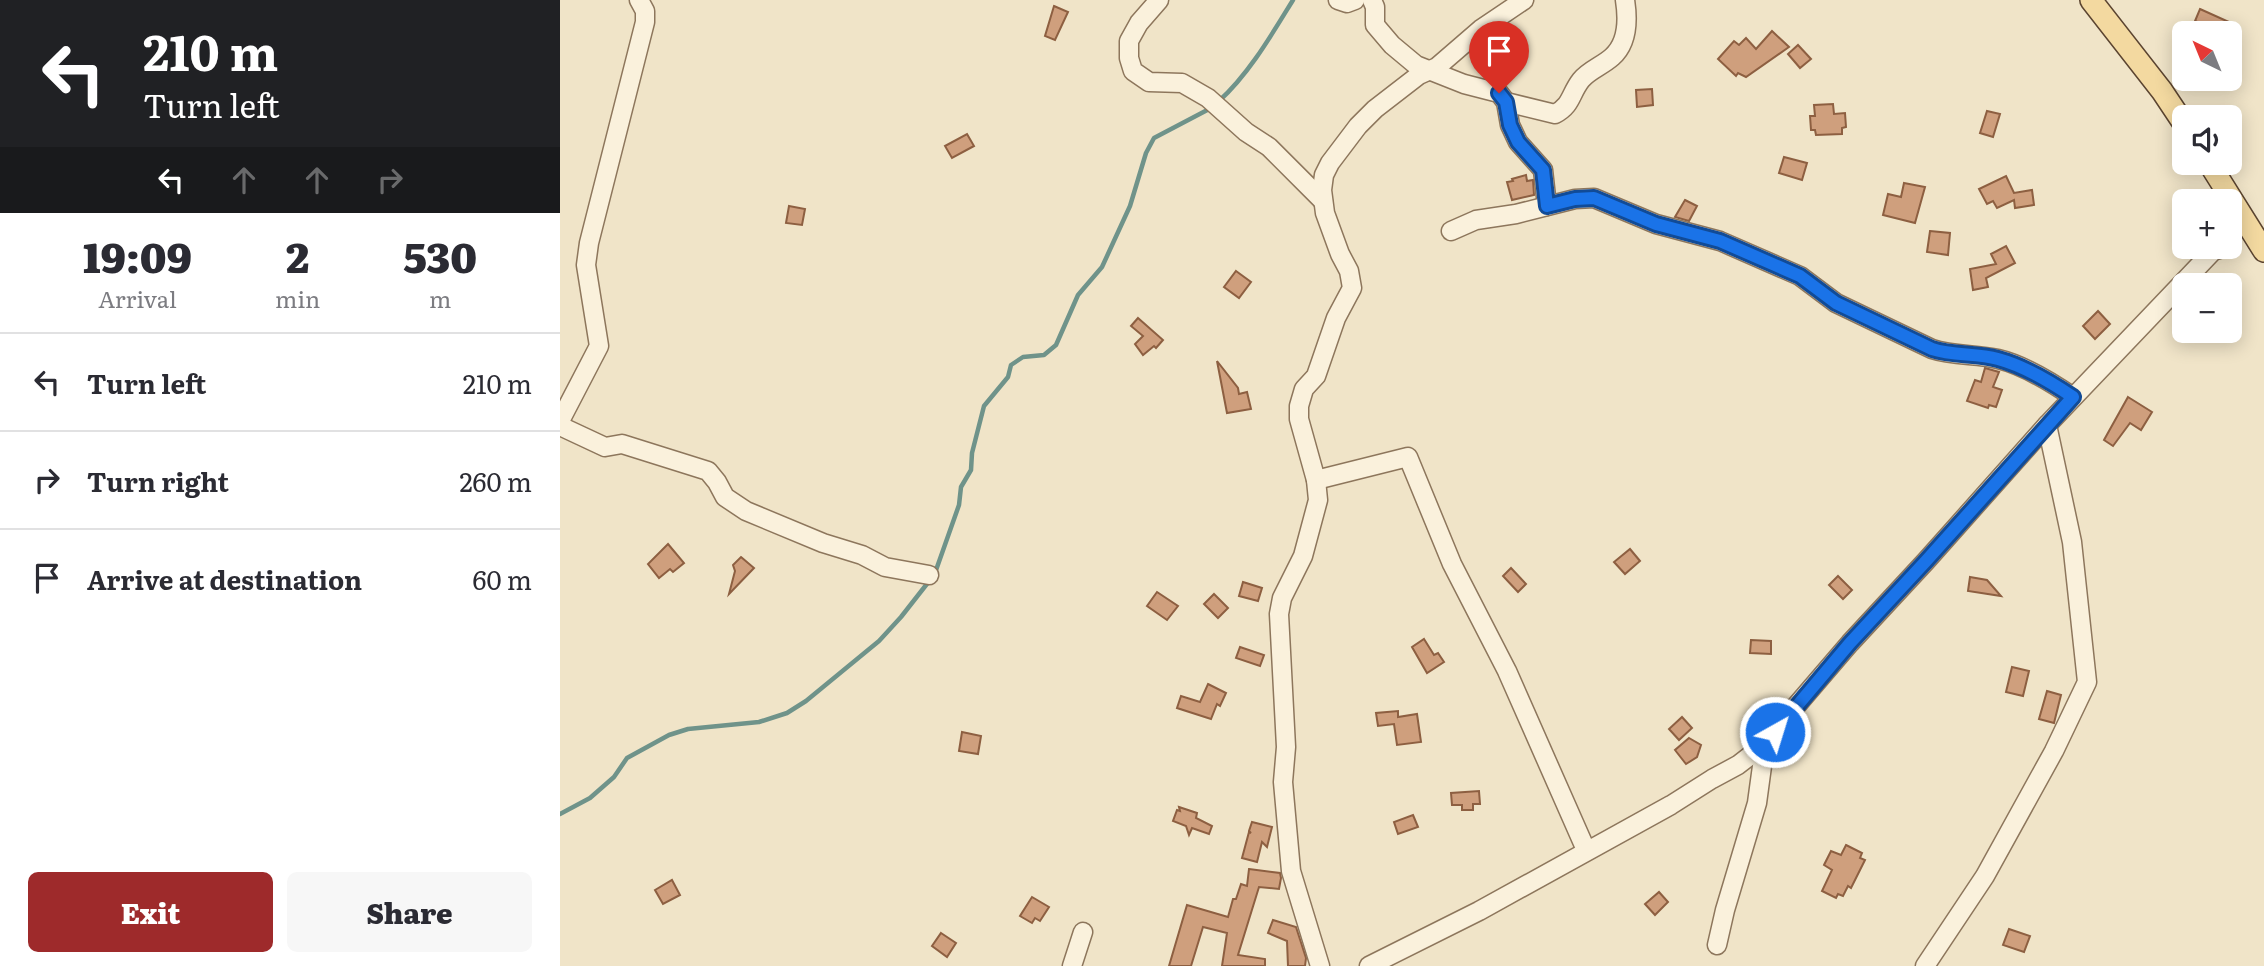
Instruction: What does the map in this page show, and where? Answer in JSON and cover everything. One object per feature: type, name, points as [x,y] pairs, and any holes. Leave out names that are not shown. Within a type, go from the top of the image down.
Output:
[{"type":"main road","points":[[2091,0],[2172,106]]},
{"type":"main road","points":[[2217,175],[2260,243]]},
{"type":"street","points":[[639,0],[645,11],[645,22],[599,201],[586,265],[599,346],[560,424],[605,447],[622,444],[708,471],[725,497],[746,511],[823,543],[862,555],[885,567],[929,576]]},
{"type":"street","points":[[1159,0],[1139,23],[1129,41],[1129,58],[1133,71],[1150,82],[1182,83],[1208,98],[1246,132],[1269,147],[1323,201]]},
{"type":"street","points":[[1338,0],[1347,3],[1355,0]]},
{"type":"street","points":[[1372,0],[1375,7],[1375,25],[1382,36],[1404,56],[1427,71],[1499,93],[1506,102],[1510,125],[1518,142],[1543,170],[1547,206]]},
{"type":"street","points":[[1320,966],[1291,872],[1284,794],[1286,747],[1279,633],[1282,598],[1303,556],[1318,500],[1316,480],[1299,419],[1299,406],[1304,389],[1316,376],[1336,318],[1352,288],[1352,280],[1340,254],[1323,201],[1322,183],[1327,168],[1358,126],[1375,109],[1419,75],[1437,67],[1481,29],[1524,0]]},
{"type":"street","points":[[1506,102],[1555,114],[1565,108],[1574,88],[1586,74],[1613,56],[1623,43],[1627,16],[1625,0]]},
{"type":"street","points":[[1451,231],[1476,220],[1575,199],[1594,198],[1656,224],[1720,241],[1800,276],[1836,303],[1932,349],[1944,353],[2000,359],[2052,383],[2073,397]]},
{"type":"street","points":[[2242,245],[2260,243]]},
{"type":"street","points":[[1369,966],[1479,911],[1671,805],[1738,765],[1765,744],[1850,643],[2047,425],[2205,259]]},
{"type":"street","points":[[1925,966],[1985,876],[2054,751],[2087,682],[2072,542],[2047,425]]},
{"type":"street","points":[[1316,480],[1408,457],[1452,564],[1507,671],[1586,850]]},
{"type":"street","points":[[1717,945],[1757,803],[1765,744]]},
{"type":"street","points":[[1072,966],[1083,932]]},
{"type":"building","points":[[1054,6],[1068,12],[1055,40],[1045,36]]},
{"type":"building","points":[[2200,9],[2227,21],[2195,21]]},
{"type":"building","points":[[1772,31],[1789,47],[1746,77],[1738,73],[1736,76],[1718,59],[1734,41],[1739,45],[1746,38],[1756,49]]},
{"type":"building","points":[[1798,45],[1811,59],[1800,68],[1788,54]]},
{"type":"building","points":[[1652,89],[1653,105],[1637,107],[1636,90]]},
{"type":"building","points":[[1833,104],[1834,114],[1845,113],[1846,127],[1842,128],[1842,134],[1816,135],[1815,130],[1811,130],[1810,116],[1815,116],[1814,105]]},
{"type":"building","points":[[1987,111],[2000,114],[1993,137],[1980,133]]},
{"type":"building","points":[[967,134],[974,146],[952,158],[945,146]]},
{"type":"building","points":[[1784,157],[1807,163],[1802,180],[1779,173]]},
{"type":"building","points":[[1526,175],[1527,181],[1533,180],[1534,195],[1512,200],[1507,182]]},
{"type":"building","points":[[2006,176],[2014,193],[2032,190],[2034,205],[2015,208],[2014,200],[1997,208],[1993,201],[1987,204],[1979,189]]},
{"type":"building","points":[[1904,183],[1925,187],[1915,223],[1883,215],[1888,194],[1901,197]]},
{"type":"building","points":[[1685,200],[1697,206],[1689,221],[1675,217]]},
{"type":"building","points":[[789,206],[805,209],[802,225],[786,223]]},
{"type":"building","points":[[1930,231],[1950,233],[1948,255],[1927,252]]},
{"type":"building","points":[[2006,246],[2015,263],[1986,278],[1988,287],[1973,290],[1970,269],[1996,264],[1991,254]]},
{"type":"building","points":[[1236,271],[1251,282],[1239,298],[1224,287]]},
{"type":"building","points":[[2098,311],[2110,324],[2095,339],[2083,326]]},
{"type":"building","points":[[1138,318],[1163,340],[1156,348],[1154,346],[1143,355],[1135,344],[1143,336],[1131,326]]},
{"type":"building","points":[[1217,361],[1238,388],[1239,394],[1247,392],[1251,409],[1227,413]]},
{"type":"building","points":[[1985,368],[1999,372],[1993,387],[2002,390],[1996,407],[1989,405],[1988,408],[1967,401],[1975,380],[1981,382]]},
{"type":"building","points":[[2128,397],[2152,412],[2141,430],[2130,423],[2113,446],[2104,440]]},
{"type":"building","points":[[668,544],[684,563],[659,578],[648,564]]},
{"type":"building","points":[[1630,549],[1640,561],[1625,574],[1614,562]]},
{"type":"building","points":[[741,557],[754,568],[729,594],[735,571],[733,565]]},
{"type":"building","points":[[1511,568],[1526,584],[1518,592],[1503,576]]},
{"type":"building","points":[[1838,576],[1852,590],[1843,599],[1829,585]]},
{"type":"building","points":[[1970,577],[1987,580],[2001,596],[1968,591]]},
{"type":"building","points":[[1243,582],[1262,588],[1258,601],[1239,596]]},
{"type":"building","points":[[1157,592],[1178,606],[1167,620],[1147,606]]},
{"type":"building","points":[[1214,594],[1228,608],[1218,618],[1204,604]]},
{"type":"building","points":[[1424,639],[1434,655],[1438,653],[1444,662],[1427,673],[1412,647]]},
{"type":"building","points":[[1751,640],[1771,641],[1771,654],[1750,653]]},
{"type":"building","points":[[1240,647],[1264,655],[1260,666],[1236,658]]},
{"type":"building","points":[[2012,667],[2029,671],[2023,696],[2006,692]]},
{"type":"building","points":[[1208,684],[1226,693],[1220,706],[1217,704],[1211,719],[1177,708],[1181,696],[1200,702]]},
{"type":"building","points":[[2047,691],[2061,695],[2054,723],[2039,719]]},
{"type":"building","points":[[1398,711],[1398,717],[1417,714],[1421,742],[1397,745],[1394,724],[1378,726],[1376,713]]},
{"type":"building","points":[[1682,717],[1692,728],[1679,740],[1669,729]]},
{"type":"building","points":[[962,732],[981,736],[978,754],[959,751]]},
{"type":"building","points":[[1689,738],[1701,745],[1697,757],[1686,764],[1675,750]]},
{"type":"building","points":[[1479,791],[1480,804],[1473,804],[1473,810],[1462,810],[1462,805],[1452,805],[1451,793]]},
{"type":"building","points":[[1179,807],[1197,813],[1196,818],[1212,826],[1209,834],[1192,828],[1189,835],[1186,826],[1173,821],[1177,810],[1180,811]]},
{"type":"building","points":[[1413,815],[1418,827],[1398,834],[1394,822]]},
{"type":"building","points":[[1252,822],[1272,827],[1267,847],[1262,842],[1257,862],[1242,858]]},
{"type":"building","points":[[1846,845],[1862,853],[1860,858],[1865,860],[1851,888],[1848,886],[1843,896],[1838,894],[1836,898],[1822,891],[1832,870],[1824,865],[1831,851],[1841,855]]},
{"type":"building","points":[[1249,869],[1280,873],[1281,878],[1279,889],[1259,887],[1238,955],[1265,959],[1265,966],[1222,966],[1227,933],[1203,927],[1191,966],[1169,966],[1187,905],[1228,917],[1241,884],[1247,886]]},
{"type":"building","points":[[672,880],[680,895],[663,904],[655,890]]},
{"type":"building","points":[[1659,892],[1668,902],[1655,915],[1645,904]]},
{"type":"building","points":[[1032,897],[1049,907],[1040,921],[1035,918],[1032,923],[1020,916]]},
{"type":"building","points":[[1273,920],[1296,927],[1306,958],[1305,966],[1288,966],[1287,941],[1268,933]]},
{"type":"building","points":[[2009,929],[2030,936],[2024,952],[2003,945]]},
{"type":"building","points":[[941,933],[956,943],[947,957],[932,946]]},
{"type":"waterway","points":[[1219,101],[1250,66],[1293,0]]},
{"type":"waterway","points":[[935,573],[959,505],[961,487],[971,470],[972,453],[984,406],[1008,377],[1011,365],[1023,357],[1044,355],[1056,345],[1078,295],[1102,267],[1130,206],[1146,153],[1154,138],[1213,107]]},
{"type":"waterway","points":[[560,814],[590,798],[614,777],[627,758],[669,735],[688,729],[759,722],[787,713],[806,701],[879,641],[930,580]]},
{"type":"route","points":[[1499,93],[1506,102],[1510,125],[1518,142],[1543,170],[1547,206],[1575,199],[1594,198],[1685,234],[1720,241],[1800,276],[1836,303],[1932,349],[1944,353],[2000,359],[2052,383],[2073,397],[1850,643],[1775,732]]}]
